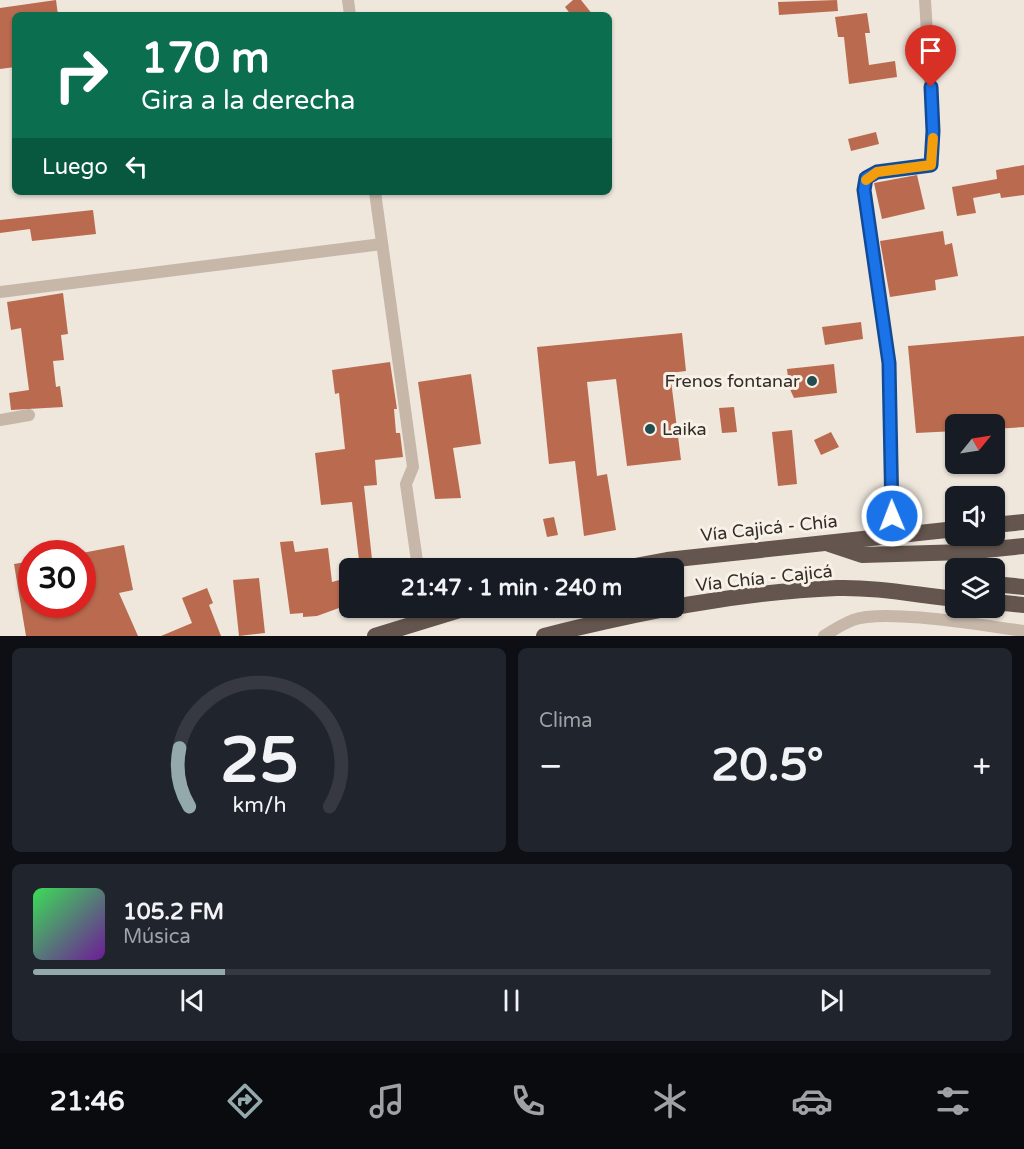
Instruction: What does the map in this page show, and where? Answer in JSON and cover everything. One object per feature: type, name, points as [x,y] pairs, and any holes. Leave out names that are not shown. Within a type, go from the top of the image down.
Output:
[{"type":"highway","points":[[1005,524],[1024,522]]},
{"type":"highway","name":"Vía Cajicá - Chía","points":[[684,558],[945,530]]},
{"type":"highway","points":[[821,542],[862,555],[965,552],[1024,546]]},
{"type":"highway","points":[[1005,585],[1024,587]]},
{"type":"highway","name":"Vía Chía - Cajicá","points":[[544,636],[613,619],[782,592],[839,588],[893,591],[945,598]]},
{"type":"highway","points":[[934,597],[945,592]]},
{"type":"highway","points":[[1005,603],[1024,605]]},
{"type":"highway","points":[[375,636],[415,618]]},
{"type":"street","points":[[894,534],[889,363],[864,190],[866,178],[877,172],[931,165],[933,131],[925,0]]},
{"type":"street","points":[[375,195],[413,467],[406,484],[417,558]]},
{"type":"street","points":[[0,292],[382,244]]},
{"type":"street","points":[[0,420],[29,415]]},
{"type":"street","points":[[825,635],[853,620],[869,617],[904,618],[1024,630]]},
{"type":"building","points":[[56,0],[58,12],[12,12],[12,67],[0,69],[0,8]]},
{"type":"building","points":[[573,0],[581,0],[591,12],[569,12],[565,7]]},
{"type":"building","points":[[837,0],[838,11],[779,15],[778,2]]},
{"type":"building","points":[[867,13],[870,33],[865,33],[869,65],[895,61],[897,77],[849,84],[844,37],[838,37],[835,17]]},
{"type":"building","points":[[876,132],[879,144],[851,151],[848,139]]},
{"type":"building","points":[[1024,165],[1024,195],[1001,198],[1000,193],[973,198],[976,213],[957,216],[952,187],[997,179],[996,170]]},
{"type":"building","points":[[917,175],[925,209],[882,219],[874,183]]},
{"type":"building","points":[[93,210],[96,234],[32,241],[30,229],[0,233],[0,220]]},
{"type":"building","points":[[943,231],[945,245],[952,243],[958,276],[935,280],[936,290],[890,297],[880,241]]},
{"type":"building","points":[[63,293],[68,334],[61,335],[64,360],[53,361],[56,387],[60,386],[63,407],[11,410],[9,393],[29,390],[21,328],[11,330],[7,302]]},
{"type":"building","points":[[861,322],[863,339],[825,345],[822,327]]},
{"type":"building","points":[[682,333],[686,371],[670,373],[681,460],[627,466],[616,379],[587,382],[597,476],[607,474],[616,530],[584,536],[575,461],[549,464],[537,347]]},
{"type":"building","points":[[1024,336],[1024,427],[1005,428],[1005,414],[945,414],[945,432],[916,433],[908,346]]},
{"type":"building","points":[[390,362],[397,409],[394,409],[396,433],[400,433],[403,457],[375,460],[377,485],[364,486],[372,558],[359,558],[352,502],[321,505],[315,453],[345,449],[339,393],[335,394],[332,370]]},
{"type":"building","name":"Frenos fontanar","points":[[834,364],[837,393],[794,398],[789,387],[787,369]]},
{"type":"building","points":[[471,374],[481,444],[453,448],[461,498],[435,499],[418,382]]},
{"type":"building","points":[[734,407],[737,432],[722,433],[719,408]]},
{"type":"building","points":[[792,430],[797,484],[778,486],[772,432]]},
{"type":"building","points":[[831,432],[839,447],[821,455],[814,440]]},
{"type":"building","points":[[554,517],[558,535],[547,537],[543,519]]},
{"type":"building","points":[[293,541],[295,552],[328,548],[332,582],[339,580],[339,608],[317,616],[303,617],[303,613],[290,614],[280,542]]},
{"type":"building","points":[[124,545],[133,590],[119,593],[138,636],[26,636],[23,618],[96,618],[96,550]]},
{"type":"building","points":[[18,563],[18,588],[14,564]]},
{"type":"building","points":[[259,578],[265,633],[239,636],[233,580]]},
{"type":"building","points":[[207,588],[213,603],[209,605],[221,636],[161,636],[192,623],[182,598]]},
{"type":"slow traffic","points":[[866,180],[877,172],[931,165],[933,138]]},
{"type":"place","name":"Frenos fontanar","points":[[812,381]]},
{"type":"place","name":"Laika","points":[[650,429]]},
{"type":"route","points":[[892,516],[889,363],[864,190],[866,178],[877,172],[931,165],[933,131],[931,87]]}]
